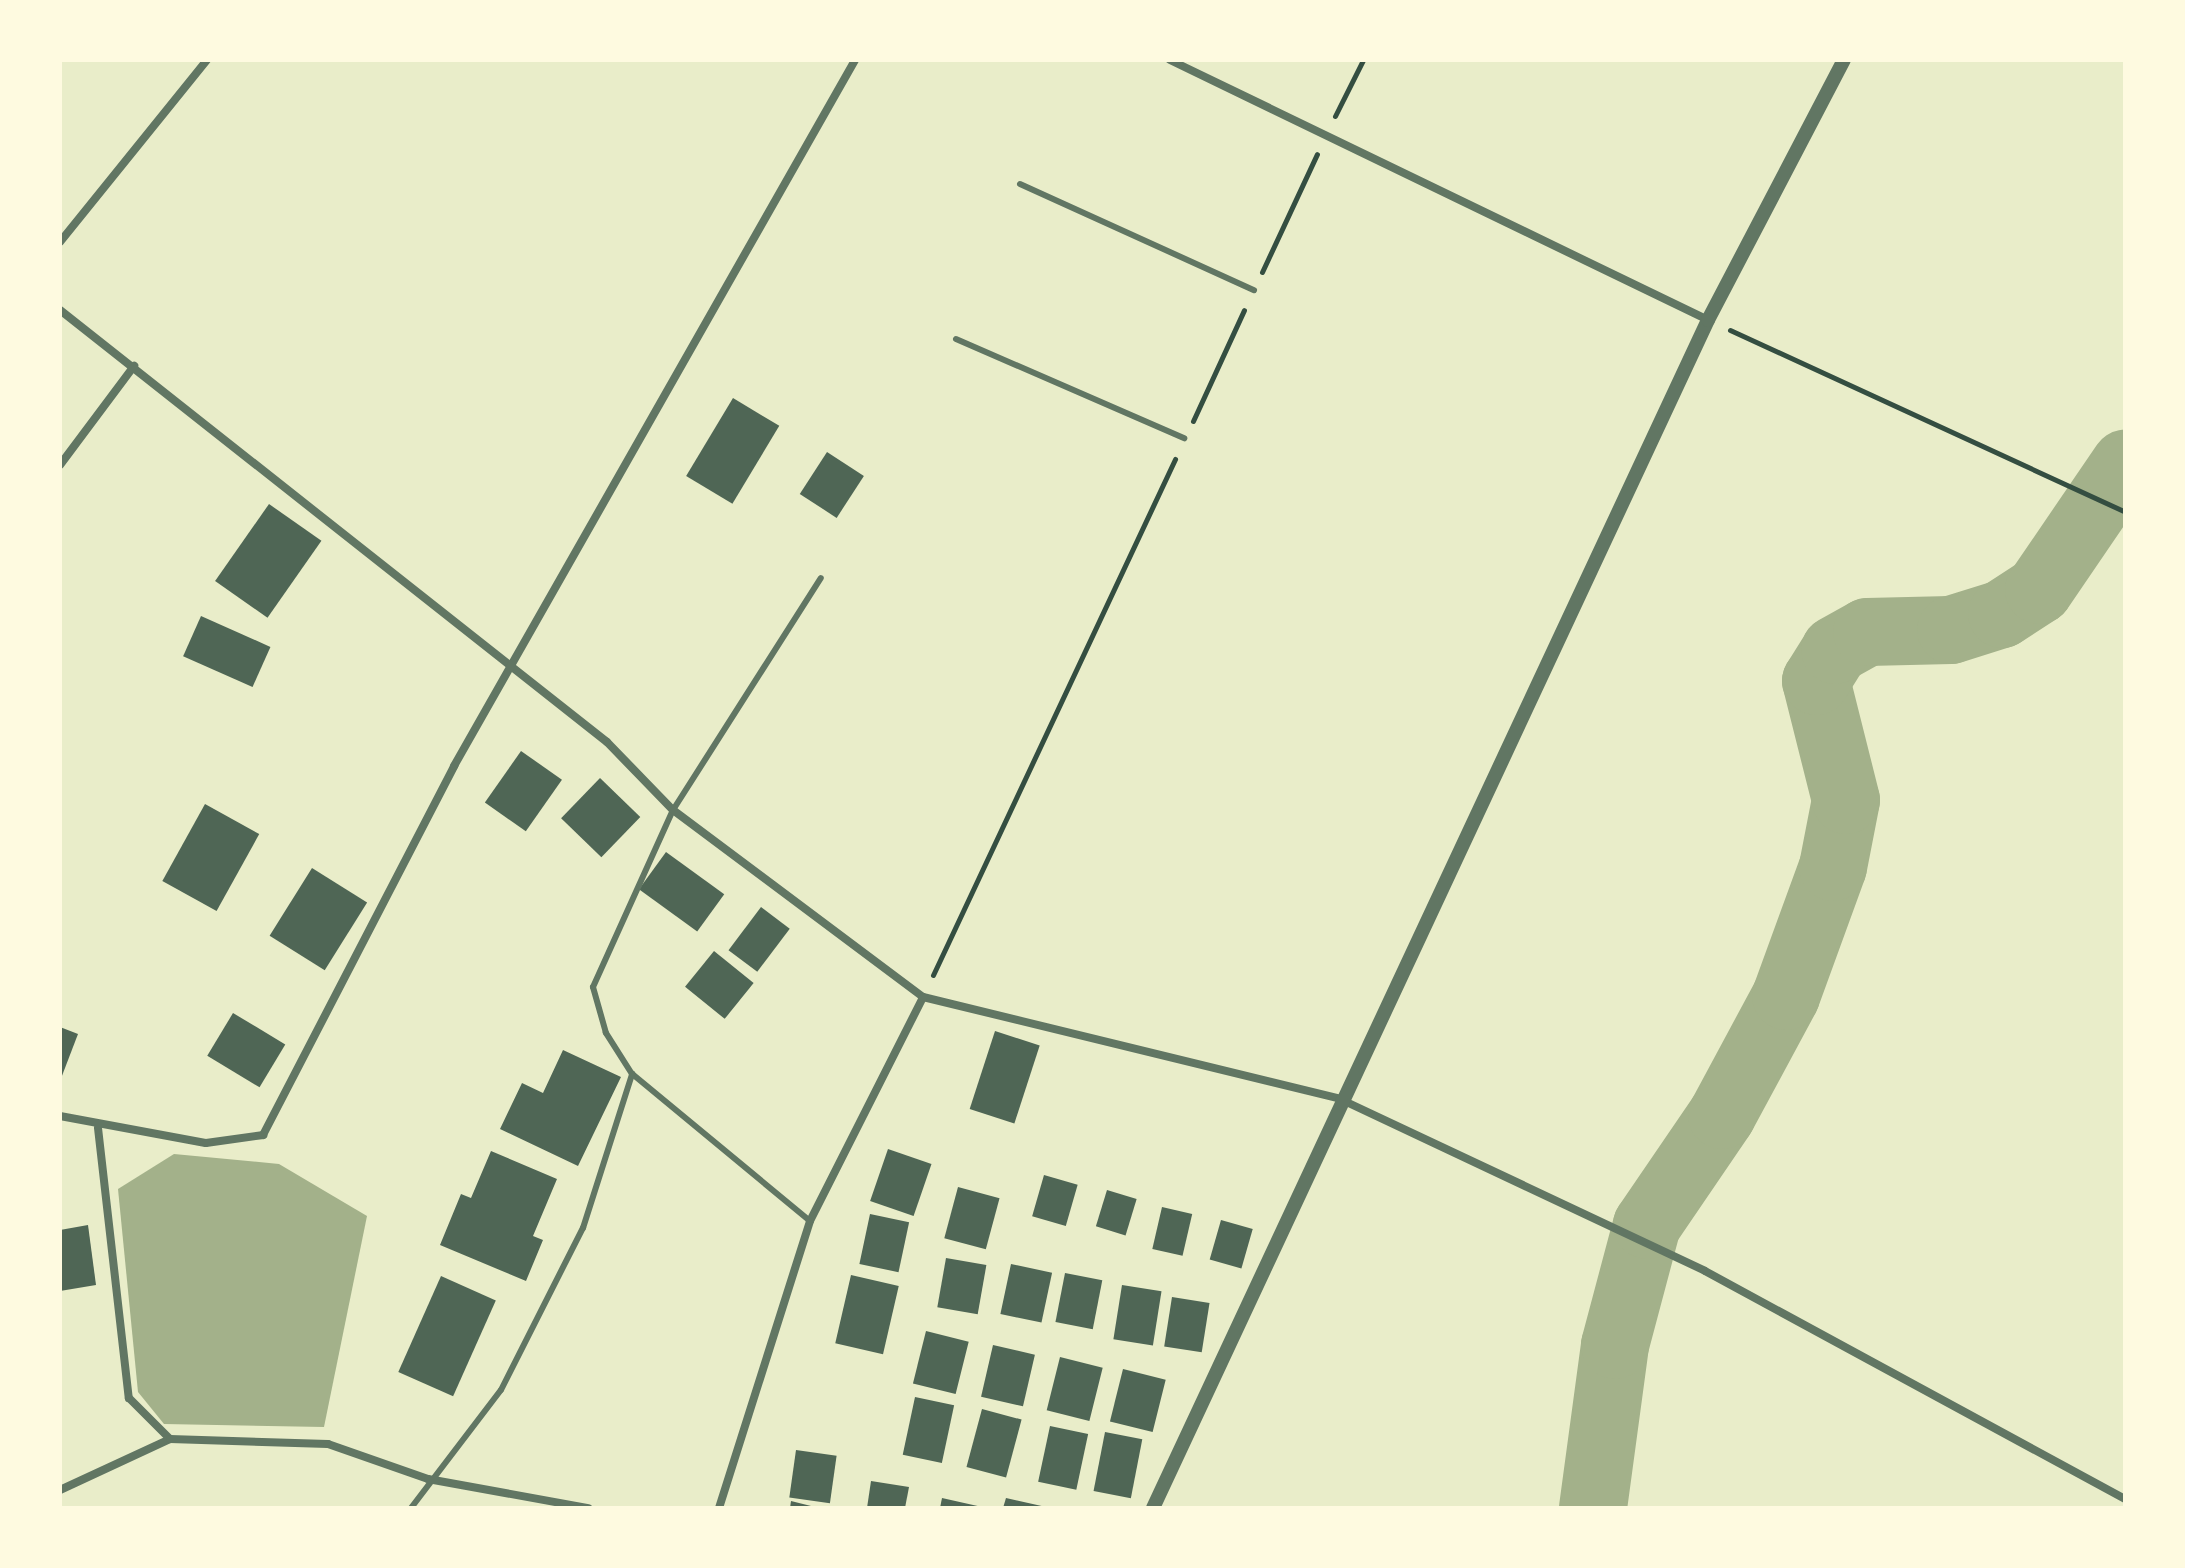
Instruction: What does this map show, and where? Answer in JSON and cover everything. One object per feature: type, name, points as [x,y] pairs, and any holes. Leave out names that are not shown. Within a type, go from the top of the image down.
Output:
[{"type":"street","points":[[60,242],[207,60]]},
{"type":"street","points":[[60,1116],[98,1128],[206,1143],[263,1135],[454,766],[513,669],[855,60]]},
{"type":"street","points":[[1170,60],[1327,132],[1708,320]]},
{"type":"street","points":[[1153,1508],[1340,1099],[1708,320],[1844,60]]},
{"type":"street","points":[[60,310],[607,742],[673,810],[923,997],[1340,1099],[1705,1271],[2125,1499]]},
{"type":"street","points":[[60,465],[134,366]]},
{"type":"street","points":[[719,1508],[810,1221],[923,997]]},
{"type":"street","points":[[98,1128],[129,1398],[170,1439]]},
{"type":"street","points":[[60,1490],[170,1439],[328,1444],[428,1479],[588,1508]]},
{"type":"lane","points":[[1020,184],[1254,290]]},
{"type":"lane","points":[[956,339],[1184,438]]},
{"type":"lane","points":[[810,1221],[632,1074],[606,1033],[593,987],[673,810],[821,578]]},
{"type":"lane","points":[[411,1508],[428,1479],[501,1390],[577,1242],[632,1074]]},
{"type":"path","points":[[923,997],[1363,60]]},
{"type":"path","points":[[1708,320],[2125,512]]},
{"type":"shaded area","points":[[174,1154],[279,1164],[367,1216],[324,1427],[164,1424],[138,1392],[118,1189]]},
{"type":"building","points":[[733,398],[779,426],[732,504],[686,476]]},
{"type":"building","points":[[827,452],[864,476],[837,518],[800,494]]},
{"type":"building","points":[[269,504],[321,541],[268,618],[215,581]]},
{"type":"building","points":[[201,616],[270,647],[253,687],[183,656]]},
{"type":"building","points":[[521,751],[562,780],[526,831],[485,803]]},
{"type":"building","points":[[600,778],[640,817],[601,857],[561,818]]},
{"type":"building","points":[[205,804],[259,834],[217,911],[162,881]]},
{"type":"building","points":[[666,852],[724,894],[697,932],[639,889]]},
{"type":"building","points":[[312,868],[367,902],[325,970],[270,936]]},
{"type":"building","points":[[761,907],[790,929],[757,972],[729,950]]},
{"type":"building","points":[[714,951],[754,983],[725,1019],[685,987]]},
{"type":"building","points":[[233,1013],[285,1044],[260,1087],[207,1056]]},
{"type":"building","points":[[60,1027],[78,1034],[60,1081]]},
{"type":"building","points":[[995,1031],[1040,1046],[1014,1124],[970,1109]]},
{"type":"building","points":[[563,1050],[621,1077],[578,1166],[500,1129],[522,1083],[543,1093]]},
{"type":"building","points":[[888,1149],[931,1164],[914,1216],[870,1201]]},
{"type":"building","points":[[491,1151],[557,1179],[533,1236],[543,1240],[526,1281],[440,1245],[461,1194],[471,1198]]},
{"type":"building","points":[[1044,1175],[1078,1185],[1066,1226],[1032,1216]]},
{"type":"building","points":[[958,1187],[1000,1198],[986,1249],[944,1238]]},
{"type":"building","points":[[1107,1190],[1137,1199],[1126,1235],[1096,1226]]},
{"type":"building","points":[[1162,1207],[1192,1214],[1183,1256],[1152,1249]]},
{"type":"building","points":[[870,1214],[909,1222],[899,1272],[859,1264]]},
{"type":"building","points":[[1221,1220],[1253,1229],[1241,1269],[1210,1259]]},
{"type":"building","points":[[88,1225],[96,1285],[60,1291],[60,1230]]},
{"type":"building","points":[[946,1258],[986,1265],[978,1314],[937,1307]]},
{"type":"building","points":[[1011,1264],[1052,1273],[1041,1323],[1000,1314]]},
{"type":"building","points":[[1065,1273],[1102,1280],[1093,1329],[1055,1322]]},
{"type":"building","points":[[851,1275],[899,1286],[883,1354],[835,1343]]},
{"type":"building","points":[[441,1276],[496,1300],[453,1396],[398,1372]]},
{"type":"building","points":[[1122,1285],[1162,1291],[1153,1346],[1113,1339]]},
{"type":"building","points":[[1172,1297],[1210,1303],[1202,1352],[1164,1346]]},
{"type":"building","points":[[926,1331],[969,1342],[956,1394],[913,1383]]},
{"type":"building","points":[[993,1345],[1035,1355],[1023,1406],[981,1397]]},
{"type":"building","points":[[1060,1357],[1103,1368],[1089,1421],[1047,1410]]},
{"type":"building","points":[[1123,1369],[1166,1380],[1153,1432],[1110,1421]]},
{"type":"building","points":[[915,1397],[954,1405],[942,1463],[903,1455]]},
{"type":"building","points":[[982,1409],[1022,1420],[1006,1478],[966,1467]]},
{"type":"building","points":[[1050,1426],[1088,1434],[1076,1490],[1038,1482]]},
{"type":"building","points":[[1105,1432],[1142,1439],[1131,1498],[1094,1491]]},
{"type":"building","points":[[796,1450],[837,1456],[830,1503],[789,1498]]},
{"type":"building","points":[[871,1481],[909,1487],[905,1508],[867,1508]]},
{"type":"building","points":[[942,1498],[982,1507],[982,1508],[940,1508]]},
{"type":"building","points":[[1006,1498],[1046,1507],[1003,1508]]},
{"type":"building","points":[[791,1501],[815,1507],[815,1508],[790,1508]]},
{"type":"waterway","points":[[1593,1508],[1615,1345],[1647,1225],[1722,1115],[1786,996],[1833,867],[1846,800],[1816,681],[1835,650],[1867,632],[1951,630],[2002,614],[2039,590],[2125,464]]}]
